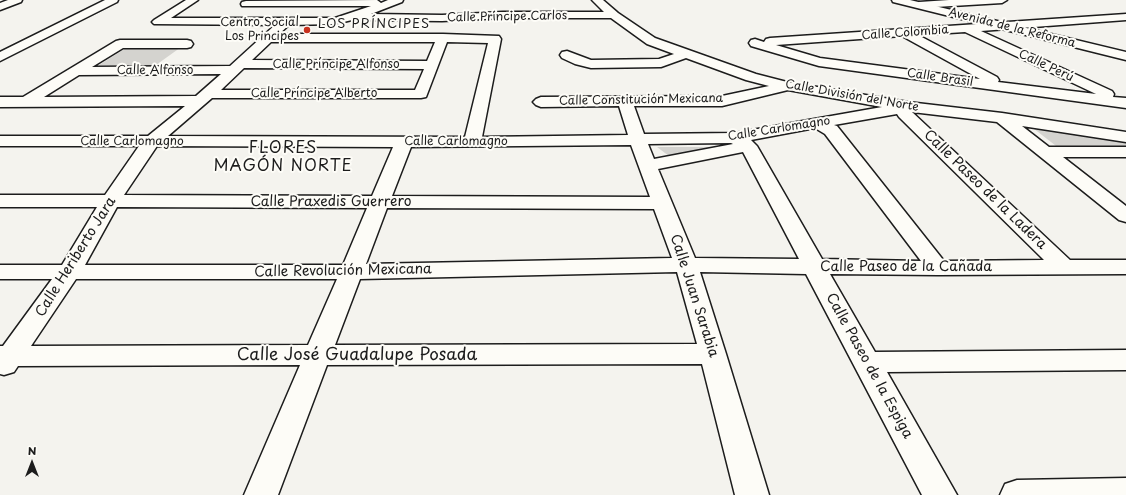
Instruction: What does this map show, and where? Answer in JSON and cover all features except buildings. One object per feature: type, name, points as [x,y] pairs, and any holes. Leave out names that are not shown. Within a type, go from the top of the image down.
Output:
[{"type":"street","points":[[1,6],[17,0]]},
{"type":"street","points":[[0,57],[113,0]]},
{"type":"street","name":"Calle Príncipe Carlos","points":[[193,0],[158,22],[329,22],[347,19],[483,17],[505,10],[614,16]]},
{"type":"street","name":"Calle División del Norte","points":[[597,0],[614,16],[651,41],[685,54],[751,77],[787,86],[907,110]]},
{"type":"street","name":"Avenida de la Reforma","points":[[897,0],[933,4],[1019,25],[1125,54]]},
{"type":"street","points":[[933,4],[1002,0]]},
{"type":"street","points":[[152,71],[187,44],[248,2],[393,2]]},
{"type":"street","points":[[326,38],[347,19],[393,2]]},
{"type":"street","name":"Avenida de la Reforma","points":[[919,3],[1001,26],[1125,54]]},
{"type":"street","points":[[442,18],[451,6]]},
{"type":"street","points":[[475,38],[483,17]]},
{"type":"street","name":"Calle Colombia","points":[[755,43],[844,38],[1126,17]]},
{"type":"street","name":"Calle Heriberto Jara","points":[[4,361],[70,273],[110,202],[151,142],[203,98],[285,22]]},
{"type":"street","name":"Calle Perú","points":[[967,29],[1126,103]]},
{"type":"street","points":[[905,33],[1005,86]]},
{"type":"street","points":[[268,38],[495,38],[472,142]]},
{"type":"street","points":[[432,65],[444,38]]},
{"type":"street","points":[[844,38],[857,46]]},
{"type":"street","name":"Calle Brasil","points":[[755,43],[819,62],[1126,103]]},
{"type":"street","points":[[24,103],[120,44],[187,44]]},
{"type":"street","points":[[567,55],[591,64],[634,64],[661,63],[685,54]]},
{"type":"street","points":[[871,55],[898,72]]},
{"type":"street","name":"Calle Príncipe Alfonso","points":[[237,67],[432,65]]},
{"type":"street","name":"Calle Príncipe Alberto","points":[[0,102],[24,103],[421,94],[432,65]]},
{"type":"street","name":"Calle Alfonso","points":[[76,71],[152,71],[237,67]]},
{"type":"street","name":"Calle Constitución Mexicana","points":[[541,102],[722,101],[787,86]]},
{"type":"street","name":"Calle Juan Sarabia","points":[[625,101],[638,140],[686,265],[713,354],[752,495]]},
{"type":"street","name":"Calle División del Norte","points":[[928,109],[1002,118],[1126,137]]},
{"type":"street","name":"Calle Carlomagno","points":[[648,166],[742,142],[907,110],[928,109]]},
{"type":"street","name":"Calle Paseo de la Ladera","points":[[907,110],[1064,267]]},
{"type":"street","points":[[1002,118],[1126,216]]},
{"type":"street","points":[[824,126],[938,268]]},
{"type":"street","name":"Calle Carlomagno","points":[[0,141],[472,142],[638,140],[742,142]]},
{"type":"street","points":[[261,495],[404,142]]},
{"type":"street","name":"Calle Paseo de la Espiga","points":[[742,142],[814,266],[940,495]]},
{"type":"street","points":[[1044,152],[1126,152]]},
{"type":"street","points":[[1106,200],[1126,200]]},
{"type":"street","name":"Calle Praxedis Guerrero","points":[[0,201],[662,203]]},
{"type":"street","name":"Calle Paseo de la Cañada","points":[[686,265],[938,268],[1126,267]]},
{"type":"street","name":"Calle Revolución Mexicana","points":[[0,272],[351,272],[686,265]]},
{"type":"street","name":"Calle José Guadalupe Posada","points":[[4,361],[318,355],[713,354]]},
{"type":"street","points":[[867,362],[1126,360]]},
{"type":"street","points":[[1017,495],[1126,493]]},
{"type":"shaded area","points":[[131,45],[184,45],[156,65],[99,65]]},
{"type":"shaded area","points":[[1029,125],[1126,140],[1126,150],[1060,149]]},
{"type":"shaded area","points":[[657,147],[727,147],[669,156]]},
{"type":"place","name":"Centro Social Los Principes","points":[[307,30]]},
{"type":"district","name":"LOS PRÍNCIPES","points":[[374,24]]},
{"type":"district","name":"FLORES MAGÓN NORTE","points":[[283,158]]}]
